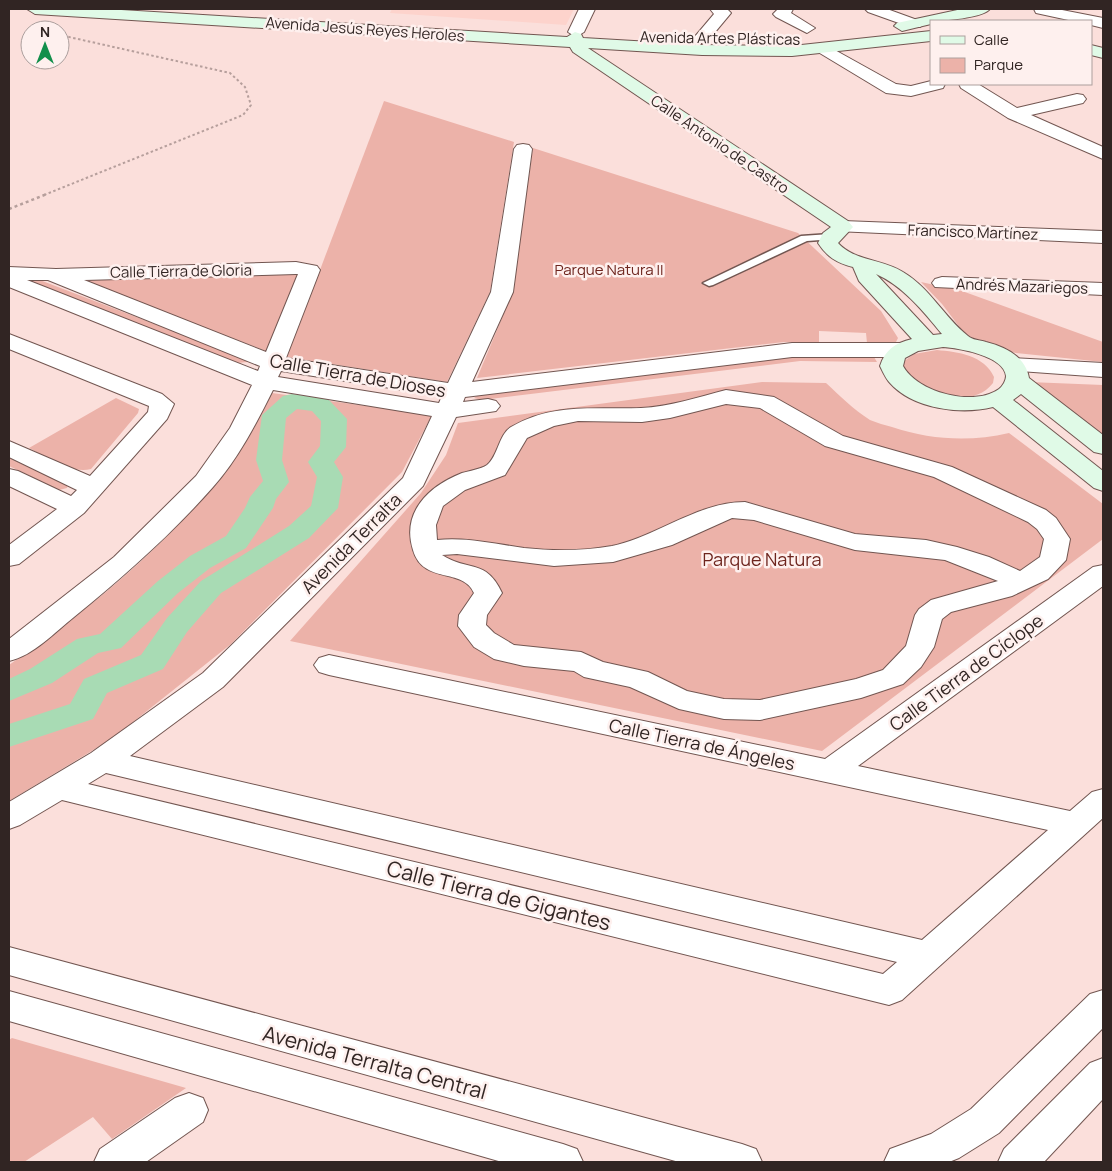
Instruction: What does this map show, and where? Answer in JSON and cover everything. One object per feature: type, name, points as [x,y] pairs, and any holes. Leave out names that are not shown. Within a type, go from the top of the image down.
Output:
[{"type":"street","name":"Avenida Jesús Reyes Heroles","points":[[35,9],[575,37]]},
{"type":"street","name":"Avenida Jesús Reyes Heroles","points":[[223,9],[575,37]]},
{"type":"street","points":[[575,37],[587,9]]},
{"type":"street","points":[[700,40],[723,13],[716,9]]},
{"type":"street","points":[[786,9],[781,14],[819,36],[892,89],[901,92],[933,85]]},
{"type":"street","points":[[873,9],[915,24]]},
{"type":"street","name":"Avenida Artes Plásticas","points":[[933,20],[982,9]]},
{"type":"street","points":[[1042,10],[1089,20]]},
{"type":"street","name":"Avenida Artes Plásticas","points":[[575,37],[755,41],[819,36],[930,21]]},
{"type":"street","name":"Avenida Artes Plásticas","points":[[575,37],[702,50],[792,51],[819,36],[930,36]]},
{"type":"street","name":"Calle Antonio de Castro","points":[[575,37],[579,49],[837,232],[828,243],[835,252],[863,265],[884,270],[902,280],[960,341]]},
{"type":"street","points":[[969,85],[1014,114],[1103,154]]},
{"type":"street","points":[[1014,114],[1077,99]]},
{"type":"street","name":"Avenida Terralta","points":[[9,817],[102,761],[213,680],[414,480],[502,292],[523,149]]},
{"type":"street","name":"Francisco Martínez","points":[[837,232],[1103,237]]},
{"type":"street","points":[[863,265],[866,277],[926,341]]},
{"type":"street","name":"Calle Tierra de Gloria","points":[[52,274],[296,268],[310,270],[269,372]]},
{"type":"street","name":"Calle Tierra de Dioses","points":[[9,274],[52,274],[269,372]]},
{"type":"street","name":"Calle Tierra de Dioses","points":[[9,280],[269,372],[450,401],[799,367],[843,366],[896,359]]},
{"type":"street","name":"Andrés Mazariegos","points":[[942,283],[1103,289]]},
{"type":"street","points":[[9,341],[154,399],[162,404],[159,414],[75,508],[9,558]]},
{"type":"street","points":[[1015,373],[1011,391],[998,399],[977,403],[954,403],[930,399],[896,380],[896,359],[926,341],[960,341],[982,346],[1000,355],[1015,373],[1103,447]]},
{"type":"street","points":[[1015,373],[1103,370]]},
{"type":"street","points":[[9,652],[35,634],[124,563],[205,480],[242,428],[269,372]]},
{"type":"street","points":[[726,397],[766,402],[789,413],[834,441],[942,472],[1037,516],[1054,532],[1057,547],[1053,560],[1038,573],[1002,590],[941,606],[929,615],[920,647],[911,660],[893,677],[861,688],[746,712],[679,699],[638,679],[594,670],[581,662],[524,657],[504,652],[484,640],[472,626],[473,615],[488,594],[485,583],[476,576],[439,566],[430,559],[426,548],[422,529],[429,509],[445,490],[464,480],[496,470],[518,433],[527,427],[547,420],[578,414],[642,415],[670,411],[726,397]]},
{"type":"street","points":[[998,399],[1103,483]]},
{"type":"street","points":[[9,448],[92,487]]},
{"type":"street","points":[[9,476],[75,508]]},
{"type":"street","points":[[426,548],[464,546],[527,556],[554,558],[613,554],[664,539],[718,513],[745,510],[858,543],[934,550],[958,555],[978,561],[1021,582]]},
{"type":"street","name":"Calle Tierra de Cíclope","points":[[830,772],[1103,573]]},
{"type":"street","name":"Calle Tierra de Ángeles","points":[[329,665],[1076,824]]},
{"type":"street","name":"Calle Tierra de Gigantes","points":[[102,761],[928,955]]},
{"type":"street","name":"Calle Tierra de Gigantes","points":[[58,788],[889,990],[1103,800]]},
{"type":"street","name":"Avenida Terralta Central","points":[[9,961],[742,1162]]},
{"type":"street","points":[[904,1162],[945,1146],[986,1121],[1103,1005]]},
{"type":"street","points":[[9,1006],[563,1162]]},
{"type":"street","points":[[1018,1162],[1103,1074]]},
{"type":"street","points":[[114,1162],[189,1110]]},
{"type":"lane","points":[[708,283],[794,242],[837,232]]},
{"type":"path","points":[[9,209],[243,115],[251,105],[249,93],[244,83],[230,73],[70,37]]},
{"type":"shaded area","points":[[392,9],[574,9],[566,25],[390,13]]},
{"type":"green space","points":[[384,101],[514,142],[490,292],[447,382],[287,357]]},
{"type":"green space","name":"Parque Natura II","points":[[533,148],[798,233],[881,311],[898,338],[896,342],[867,343],[866,333],[819,331],[819,342],[784,342],[477,378],[512,294]]},
{"type":"green space","points":[[303,272],[266,351],[76,278]]},
{"type":"green space","points":[[32,277],[243,358],[248,362],[237,363],[30,281]]},
{"type":"green space","points":[[921,282],[962,291],[1103,342],[1103,362],[1016,353],[998,349],[967,337],[942,304]]},
{"type":"green space","points":[[937,350],[962,354],[977,359],[990,370],[994,377],[993,383],[977,395],[967,397],[947,396],[917,390],[900,364],[914,354]]},
{"type":"green space","points":[[796,356],[874,357],[877,362],[800,361],[482,400],[474,398],[480,394]]},
{"type":"green space","name":"Parque Natura","points":[[762,382],[826,383],[852,407],[870,420],[921,435],[950,438],[980,438],[1009,433],[1103,504],[1103,539],[822,751],[290,641],[421,493],[446,455],[458,423]]},
{"type":"green space","points":[[1029,382],[1103,385],[1103,435]]},
{"type":"green space","points":[[272,393],[432,415],[402,472],[231,644],[113,738],[9,801],[9,665],[102,595],[160,543],[213,486],[237,455]]},
{"type":"green space","points":[[116,398],[139,409],[138,413],[91,469],[83,470],[67,467],[29,448]]},
{"type":"green space","points":[[9,458],[68,485],[67,488],[59,490],[9,466]]},
{"type":"green space","points":[[12,1038],[186,1088],[112,1139],[93,1117],[24,1162],[9,1162],[9,1040]]},
{"type":"waterway","points":[[9,691],[41,676],[88,646],[110,641],[168,587],[200,562],[236,542],[259,508],[263,497],[276,482],[269,460],[274,415],[292,401],[319,404],[334,419],[333,447],[321,462],[330,477],[324,508],[299,532],[211,587],[177,625],[152,662],[95,686],[82,711],[9,736]]}]
